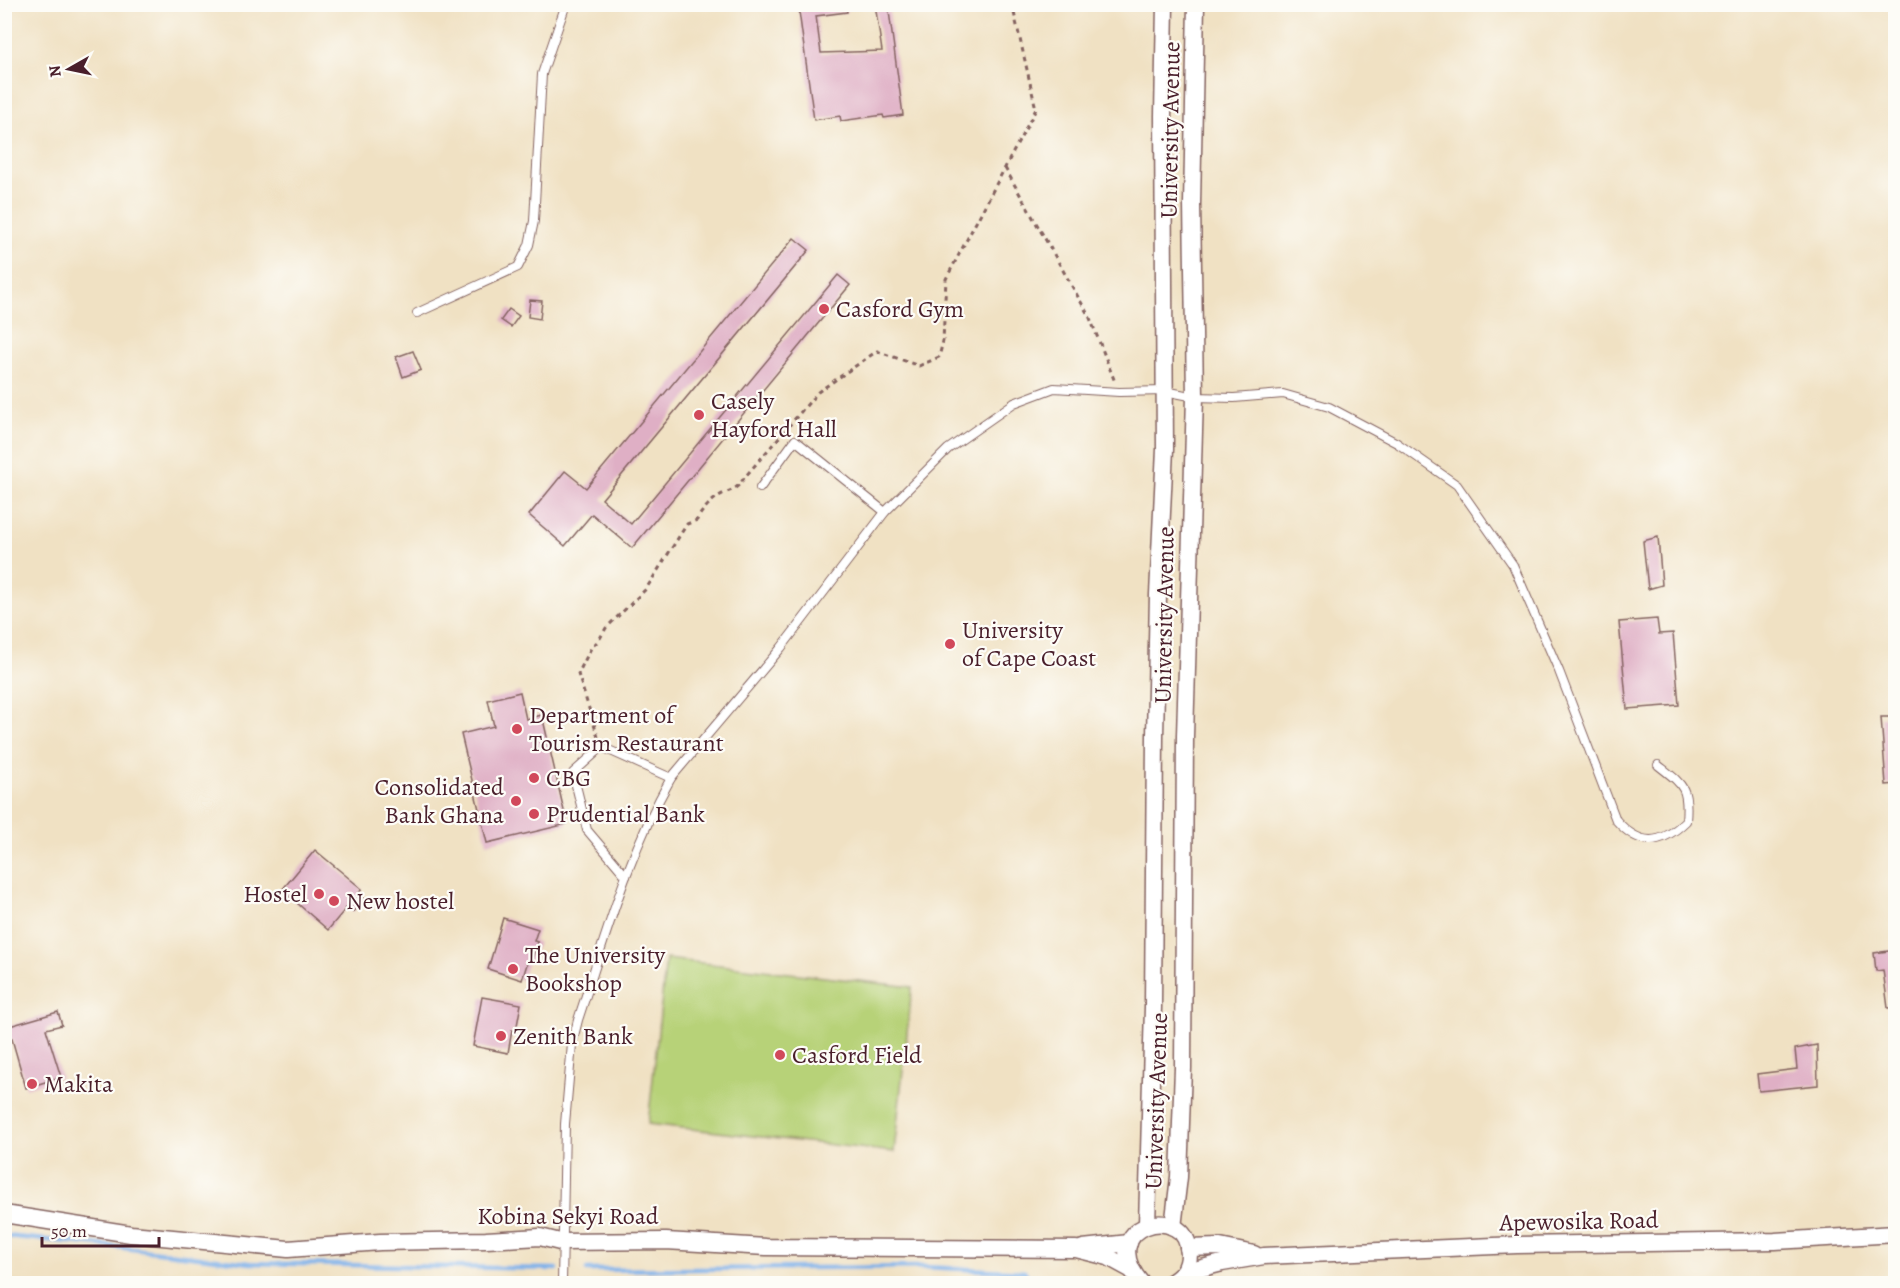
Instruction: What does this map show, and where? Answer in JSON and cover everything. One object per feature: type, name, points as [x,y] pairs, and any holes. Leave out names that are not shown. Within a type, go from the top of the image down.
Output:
[{"type":"street","name":"University Avenue","points":[[1147,1225],[1153,1007],[1155,736],[1165,391],[1162,116],[1165,4]]},
{"type":"street","name":"University Avenue","points":[[1173,1227],[1179,1177],[1183,1068],[1185,736],[1195,397],[1192,204],[1196,4]]},
{"type":"street","name":"Kobina Sekyi Road","points":[[4,1214],[131,1234],[288,1249],[380,1242],[540,1237],[562,1242],[666,1241],[766,1246],[1076,1249],[1107,1257],[1130,1269]]},
{"type":"street","points":[[1142,1284],[1130,1269],[1127,1260],[1128,1243],[1139,1229],[1147,1225],[1165,1224],[1180,1232],[1188,1248],[1189,1257],[1184,1273]]},
{"type":"street","name":"Apewosika Road","points":[[1264,1256],[1517,1245],[1775,1241],[1896,1234]]},
{"type":"street","points":[[1076,1249],[1128,1243]]},
{"type":"street","points":[[1188,1248],[1221,1247],[1264,1256]]},
{"type":"street","points":[[1169,1284],[1184,1273],[1222,1263],[1264,1256]]},
{"type":"lane","points":[[417,313],[518,267],[529,245],[534,221],[542,74],[566,4]]},
{"type":"lane","points":[[562,1284],[565,1124],[572,1044],[626,876],[659,798],[671,778],[781,648],[885,512],[948,448],[1014,403],[1054,388],[1119,392],[1165,391],[1195,397],[1234,398],[1283,394],[1329,407],[1397,443],[1457,485],[1513,565],[1559,672],[1616,820],[1626,832],[1643,840],[1657,840],[1674,833],[1686,821],[1688,802],[1682,784],[1658,765]]},
{"type":"lane","points":[[760,488],[795,440],[885,512]]},
{"type":"lane","points":[[626,876],[587,830],[573,773],[602,747],[671,778]]},
{"type":"path","points":[[602,747],[578,674],[591,648],[606,628],[646,590],[687,524],[696,520],[699,513],[717,498],[739,486],[818,392],[877,351],[919,366],[939,357],[943,341],[946,279],[1036,109],[1012,4]]},
{"type":"path","points":[[1005,168],[1090,318],[1119,392]]},
{"type":"green space","name":"Casford Field","points":[[666,959],[912,987],[894,1152],[648,1124]]},
{"type":"building","points":[[798,4],[846,4],[847,12],[816,16],[821,53],[882,51],[875,4],[888,4],[903,115],[884,118],[883,115],[841,121],[840,116],[814,120]]},
{"type":"building","points":[[794,238],[809,250],[602,499],[631,524],[838,275],[850,285],[632,548],[592,514],[565,546],[529,515],[565,471],[586,488]]},
{"type":"building","points":[[530,300],[542,301],[540,319],[528,317]]},
{"type":"building","points":[[509,309],[519,316],[511,327],[501,320]]},
{"type":"building","points":[[413,351],[421,370],[403,377],[396,357]]},
{"type":"building","points":[[1658,537],[1662,585],[1648,589],[1643,541]]},
{"type":"building","points":[[1657,619],[1659,634],[1673,633],[1679,705],[1627,709],[1619,622]]},
{"type":"building","points":[[520,692],[526,719],[542,715],[567,824],[487,843],[461,734],[494,726],[488,700]]},
{"type":"building","points":[[1881,717],[1896,717],[1896,784],[1886,785]]},
{"type":"building","points":[[315,850],[362,889],[359,893],[364,898],[353,912],[347,907],[328,930],[282,890]]},
{"type":"building","points":[[503,918],[538,929],[534,941],[538,942],[531,962],[528,961],[522,980],[488,969]]},
{"type":"building","points":[[1896,950],[1896,1008],[1888,1008],[1883,970],[1876,971],[1874,953]]},
{"type":"building","points":[[482,997],[521,1004],[516,1031],[512,1030],[508,1053],[473,1046]]},
{"type":"building","points":[[58,1012],[62,1025],[46,1029],[61,1077],[26,1088],[12,1039],[9,1040],[6,1027]]},
{"type":"building","points":[[1817,1045],[1818,1085],[1759,1091],[1757,1074],[1797,1069],[1795,1049]]},
{"type":"waterway","points":[[4,1236],[250,1263],[557,1269]]},
{"type":"waterway","points":[[587,1270],[924,1267],[1025,1272],[1032,1284]]},
{"type":"place","name":"Casford Gym","points":[[824,309]]},
{"type":"place","name":"Casely Hayford Hall","points":[[699,415]]},
{"type":"place","name":"University of Cape Coast","points":[[950,644]]},
{"type":"place","name":"Department of Tourism Restaurant","points":[[517,729]]},
{"type":"place","name":"CBG","points":[[534,778]]},
{"type":"place","name":"Consolidated Bank Ghana","points":[[516,801]]},
{"type":"place","name":"Prudential Bank","points":[[534,814]]},
{"type":"place","name":"Hostel","points":[[319,894]]},
{"type":"place","name":"New hostel","points":[[334,901]]},
{"type":"place","name":"The University Bookshop","points":[[513,969]]},
{"type":"place","name":"Zenith Bank","points":[[501,1036]]},
{"type":"place","name":"Casford Field","points":[[780,1055]]},
{"type":"place","name":"Makita","points":[[32,1084]]}]
